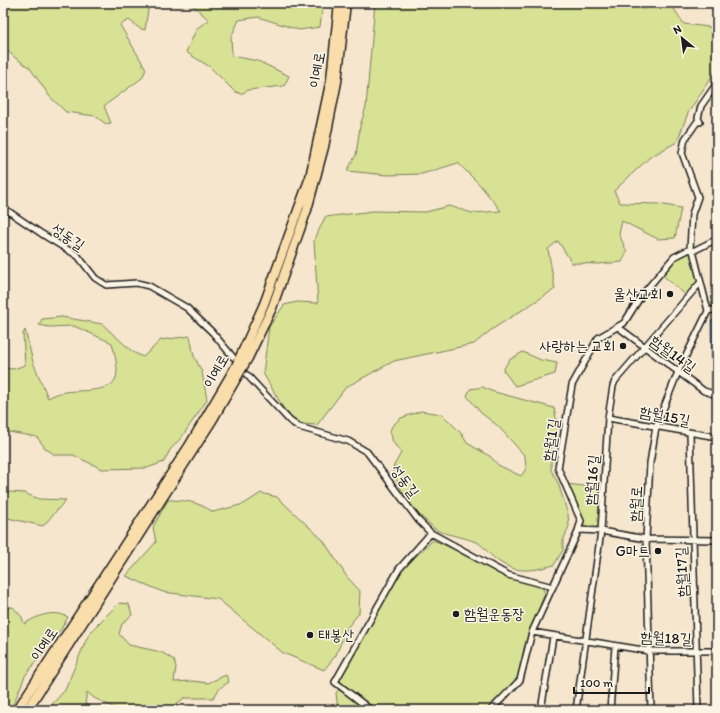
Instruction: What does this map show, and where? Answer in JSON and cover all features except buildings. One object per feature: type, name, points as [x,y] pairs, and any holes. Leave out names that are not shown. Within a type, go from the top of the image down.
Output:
[{"type":"highway","points":[[338,3],[340,39]]},
{"type":"highway","name":"이예로","points":[[17,710],[189,446],[236,366],[264,304],[310,177],[340,39],[346,3]]},
{"type":"highway","points":[[340,39],[350,3]]},
{"type":"highway","name":"이예로","points":[[27,710],[212,419],[248,358],[272,308],[307,210],[322,154],[337,82],[340,39]]},
{"type":"street","points":[[717,83],[701,106],[698,118],[700,122],[697,122],[685,139],[682,153],[698,197],[692,214],[691,250],[708,311],[717,309]]},
{"type":"street","name":"성동길","points":[[3,210],[8,211],[78,256],[94,278],[106,285],[137,283],[149,286],[187,308],[212,332],[232,357]]},
{"type":"street","name":"함월1길","points":[[579,530],[581,521],[558,468],[572,385],[598,338],[624,323],[641,296],[674,257],[717,239]]},
{"type":"street","name":"함월16길","points":[[576,710],[600,531],[608,418],[613,386],[615,381],[700,283]]},
{"type":"street","name":"함월로","points":[[651,710],[646,539],[650,464],[656,427],[678,372],[708,311]]},
{"type":"street","name":"함월14길","points":[[618,327],[704,391],[717,395]]},
{"type":"street","name":"성동길","points":[[247,375],[290,421],[299,427],[348,441],[367,452],[419,521],[431,533],[508,575],[553,587]]},
{"type":"street","name":"함월15길","points":[[608,418],[717,437]]},
{"type":"street","name":"함월17길","points":[[690,433],[698,710]]},
{"type":"street","points":[[493,710],[520,680],[532,632],[579,530],[600,531],[646,539],[717,540]]},
{"type":"street","points":[[371,710],[335,682],[399,569],[431,533]]},
{"type":"street","name":"함월18길","points":[[532,632],[553,637],[649,651],[717,651]]},
{"type":"street","points":[[541,710],[553,637]]},
{"type":"street","points":[[610,710],[615,647]]},
{"type":"green space","points":[[3,3],[149,3],[145,30],[139,28],[129,20],[120,25],[146,69],[142,78],[104,106],[111,123],[106,124],[95,116],[66,112],[50,97],[30,68],[14,57],[4,47]]},
{"type":"green space","points":[[190,3],[323,3],[320,27],[299,30],[258,17],[239,20],[231,37],[232,56],[258,61],[289,76],[284,86],[248,90],[241,94],[234,91],[210,67],[186,52],[197,28],[209,20]]},
{"type":"green space","points":[[375,3],[637,3],[643,9],[661,3],[670,3],[684,24],[717,28],[717,68],[688,113],[677,142],[650,157],[614,191],[620,203],[659,204],[681,208],[675,238],[658,239],[622,221],[619,234],[627,252],[622,262],[599,264],[572,263],[558,241],[548,249],[555,289],[491,330],[474,344],[394,361],[346,387],[317,425],[302,424],[285,411],[263,373],[269,327],[284,305],[297,302],[318,303],[314,241],[325,217],[373,211],[426,212],[449,206],[472,213],[501,211],[480,185],[458,163],[422,174],[387,175],[347,171],[356,155],[360,126],[366,107]]},
{"type":"green space","points":[[682,251],[693,251],[700,283],[688,297],[660,273]]},
{"type":"green space","points":[[62,317],[102,324],[133,352],[143,357],[161,340],[190,336],[194,356],[202,372],[207,400],[181,438],[170,450],[164,462],[147,468],[102,469],[73,455],[55,455],[45,448],[37,437],[9,432],[3,424],[3,368],[14,369],[25,365],[23,334],[25,330],[33,362],[48,398],[66,392],[98,389],[111,384],[115,380],[117,367],[112,343],[74,326],[49,327],[39,325],[42,319]]},
{"type":"green space","points":[[523,352],[541,360],[557,363],[555,374],[515,386],[503,370],[509,360]]},
{"type":"green space","points":[[483,387],[491,391],[554,408],[557,423],[551,451],[551,470],[558,483],[568,514],[569,526],[563,541],[563,550],[554,565],[529,570],[514,569],[499,562],[478,543],[440,532],[412,507],[403,493],[392,469],[401,453],[393,442],[390,431],[392,426],[401,418],[421,411],[442,414],[461,433],[467,443],[491,457],[498,465],[521,476],[526,469],[525,456],[498,426],[481,413],[467,396],[470,389]]},
{"type":"green space","points":[[565,484],[603,488],[601,531],[580,530],[581,521]]},
{"type":"green space","points":[[3,493],[24,493],[39,499],[66,500],[43,526],[3,517]]},
{"type":"green space","points":[[261,493],[277,497],[323,540],[347,577],[360,591],[359,613],[347,628],[336,655],[324,670],[283,653],[218,599],[163,592],[126,576],[156,542],[153,527],[168,500],[192,502],[213,512],[244,504]]},
{"type":"green space","points":[[433,540],[542,587],[545,593],[524,648],[519,678],[485,710],[338,710],[336,693],[342,685],[340,677],[403,569]]},
{"type":"green space","points":[[119,603],[129,604],[132,615],[122,624],[119,634],[129,645],[161,652],[174,660],[176,667],[174,682],[193,681],[208,683],[226,675],[229,682],[220,688],[213,698],[184,698],[175,705],[188,710],[119,710],[94,698],[87,692],[85,704],[100,710],[47,710],[65,690],[87,638],[94,628]]},
{"type":"green space","points":[[13,607],[22,617],[24,624],[45,614],[57,614],[68,617],[61,629],[25,676],[11,710],[3,710],[3,608]]},
{"type":"water","points":[[717,320],[717,393],[712,391],[711,321]]},
{"type":"place","name":"울산교회","points":[[670,294]]},
{"type":"place","name":"사랑하는 교회","points":[[623,346]]},
{"type":"place","name":"G마트","points":[[658,551]]},
{"type":"place","name":"함월운동장","points":[[456,614]]},
{"type":"place","name":"태봉산","points":[[310,635]]}]
